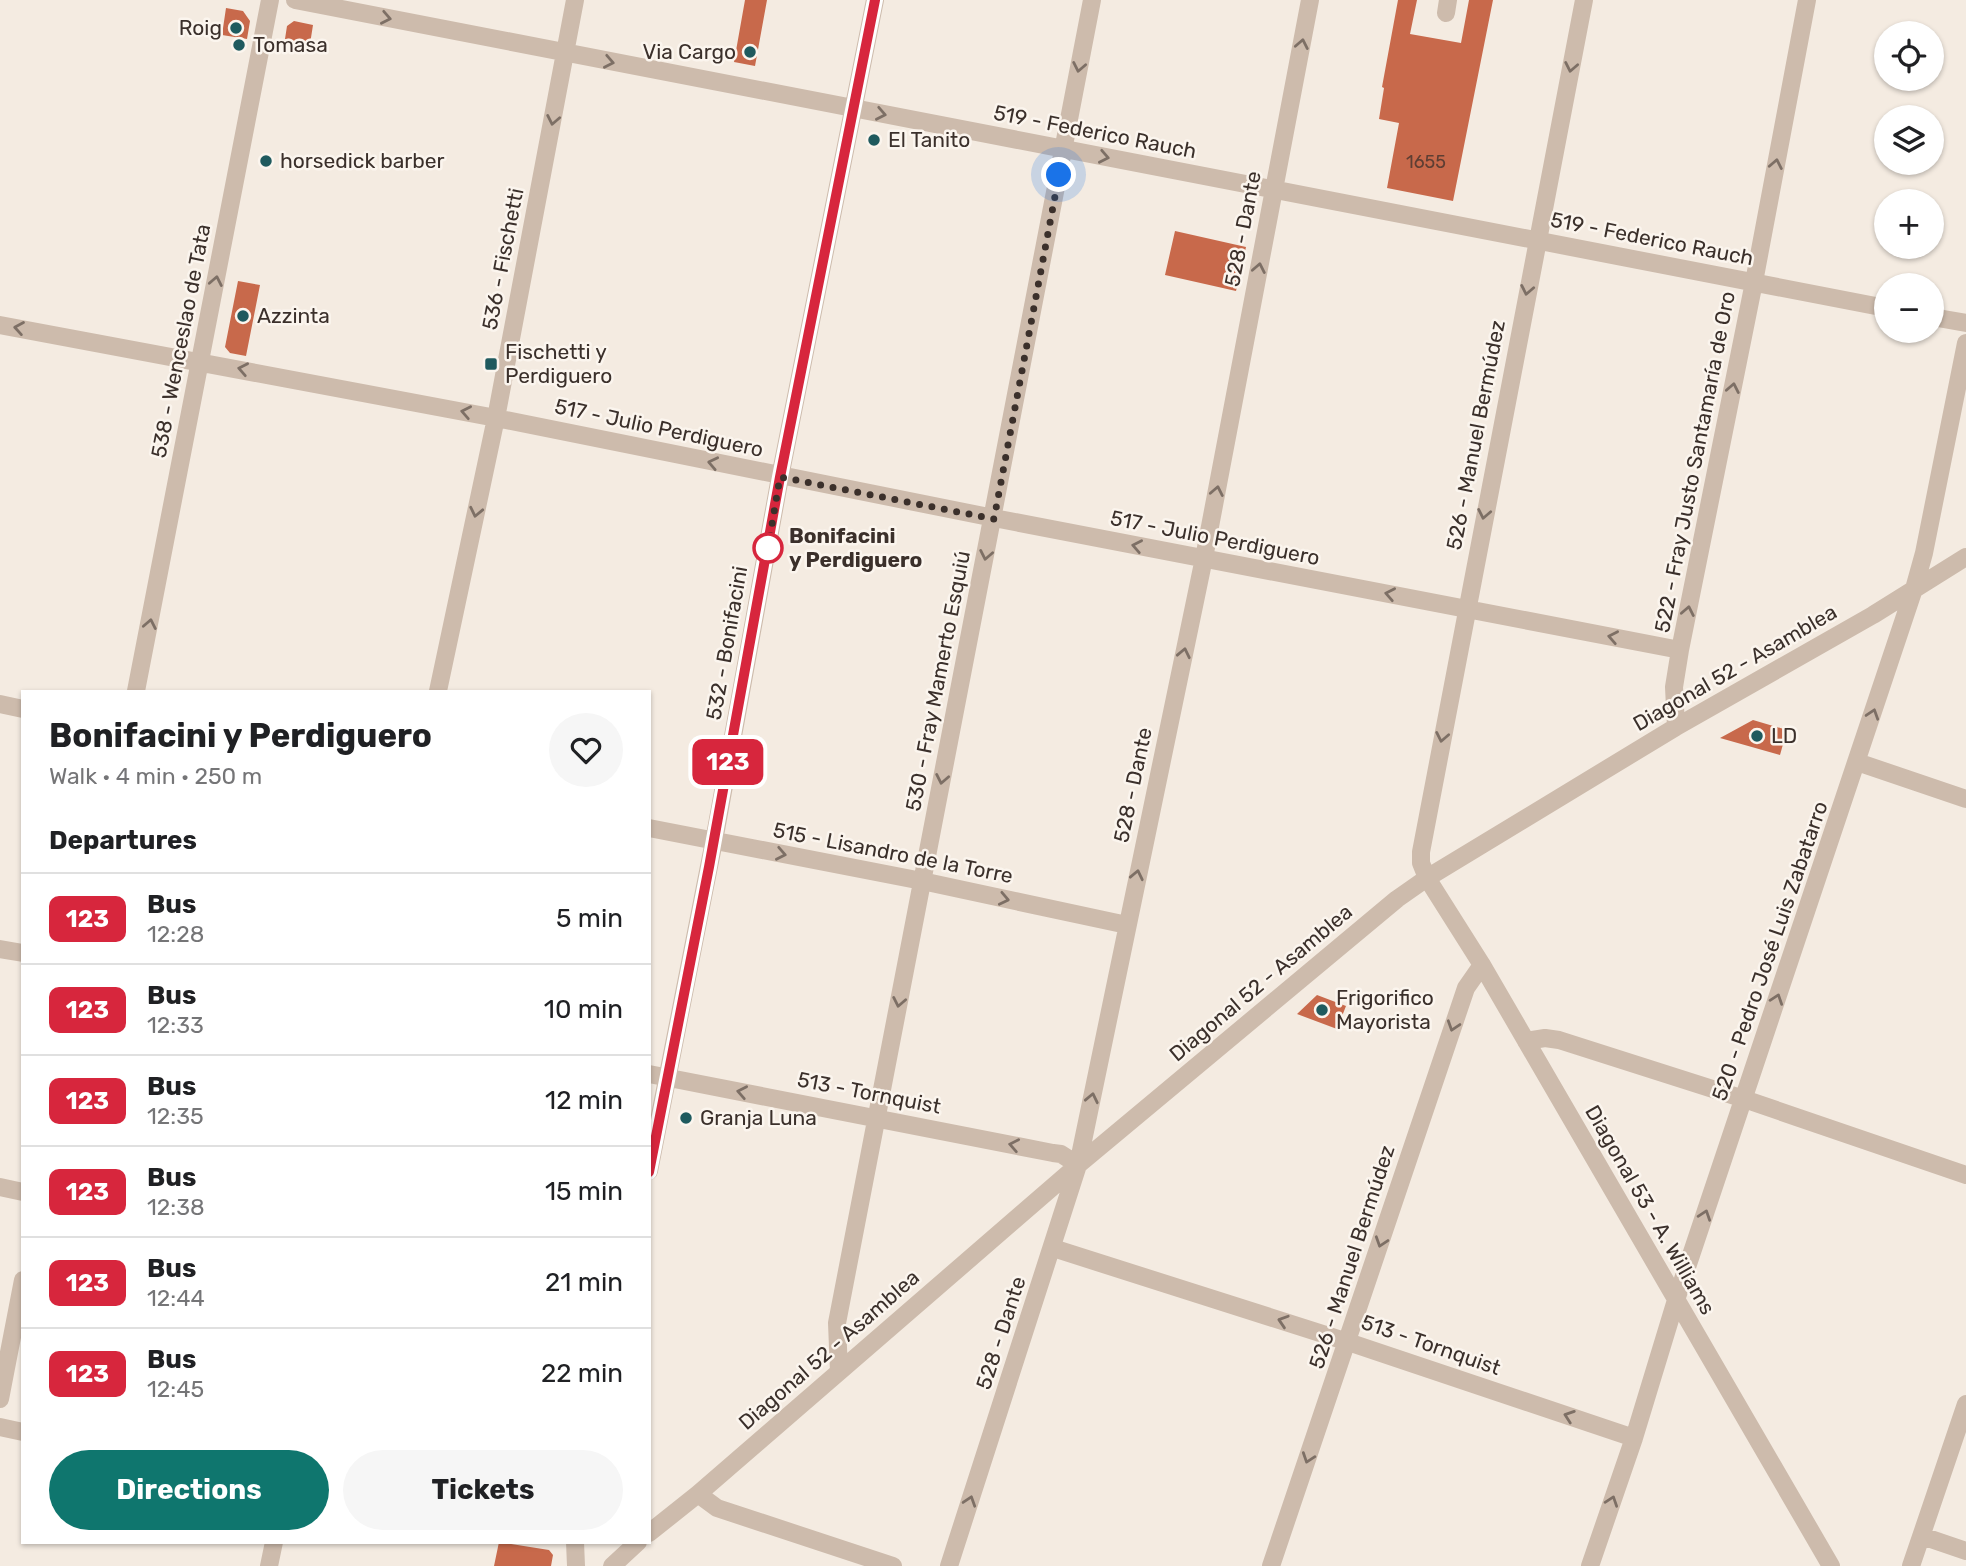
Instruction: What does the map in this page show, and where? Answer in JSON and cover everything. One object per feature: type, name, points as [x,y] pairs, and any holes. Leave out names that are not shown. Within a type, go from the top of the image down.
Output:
[{"type":"street","name":"538 - Wenceslao de Tata","points":[[136,690],[270,0]]},
{"type":"street","name":"519 - Federico Rauch","points":[[295,0],[1874,306]]},
{"type":"street","name":"536 - Fischetti","points":[[438,690],[496,418],[575,0]]},
{"type":"street","name":"532 - Bonifacini","points":[[651,1162],[714,841],[780,477],[875,0]]},
{"type":"street","name":"530 - Fray Mamerto Esquiú","points":[[839,1372],[837,1323],[994,519],[1091,0]]},
{"type":"street","name":"528 - Dante","points":[[949,1566],[1078,1165],[1204,558],[1310,0]]},
{"type":"street","name":"526 - Manuel Bermúdez","points":[[1427,878],[1421,863],[1421,852],[1584,0]]},
{"type":"street","name":"522 - Fray Justo Santamaría de Oro","points":[[1676,727],[1674,687],[1680,650],[1807,0]]},
{"type":"street","points":[[1944,319],[1966,323]]},
{"type":"street","name":"517 - Julio Perdiguero","points":[[0,325],[496,418],[994,519],[1680,650]]},
{"type":"street","name":"520 - Pedro José Luis Zabatarro","points":[[1590,1566],[1634,1438],[1676,1300],[1914,589],[1924,553],[1966,342]]},
{"type":"street","name":"Diagonal 52 - Asamblea","points":[[651,1531],[698,1494],[1078,1165],[1397,899],[1427,878],[1676,727],[1873,615],[1966,557]]},
{"type":"street","points":[[0,704],[21,709]]},
{"type":"street","points":[[1857,762],[1966,799]]},
{"type":"street","name":"515 - Lisandro de la Torre","points":[[651,828],[922,881],[1127,925]]},
{"type":"street","name":"Diagonal 53 - A. Williams","points":[[1427,878],[1482,965],[1830,1566]]},
{"type":"street","points":[[0,949],[21,953]]},
{"type":"street","name":"526 - Manuel Bermúdez","points":[[1271,1566],[1466,988],[1482,965]]},
{"type":"street","points":[[1526,1041],[1545,1038],[1559,1040],[1744,1099],[1966,1175]]},
{"type":"street","name":"513 - Tornquist","points":[[651,1074],[1061,1154],[1078,1165]]},
{"type":"street","points":[[0,1187],[21,1192]]},
{"type":"street","name":"513 - Tornquist","points":[[1053,1248],[1348,1342],[1634,1438]]},
{"type":"street","points":[[0,1399],[21,1290]]},
{"type":"street","points":[[1911,1566],[1966,1404]]},
{"type":"street","points":[[0,1427],[21,1432]]},
{"type":"street","points":[[698,1494],[717,1507],[893,1566]]},
{"type":"street","points":[[1922,1536],[1966,1551]]},
{"type":"street","points":[[269,1566],[274,1544]]},
{"type":"street","points":[[575,1544],[576,1566]]},
{"type":"street","points":[[612,1566],[636,1544]]},
{"type":"building","points":[[745,0],[767,0],[755,66],[734,62]]},
{"type":"building","points":[[1398,0],[1417,0],[1410,34],[1461,43],[1469,0],[1493,0],[1453,201],[1387,188],[1399,123],[1379,119]]},
{"type":"building","name":"Roig","points":[[226,8],[243,11],[250,21],[247,39],[222,35]]},
{"type":"building","points":[[294,21],[313,25],[310,44],[285,39],[287,26]]},
{"type":"building","points":[[1175,231],[1246,247],[1236,291],[1165,275]]},
{"type":"building","name":"Azzinta","points":[[238,281],[260,285],[246,356],[230,353],[225,347]]},
{"type":"building","name":"LD","points":[[1753,720],[1787,730],[1780,755],[1720,738]]},
{"type":"building","name":"Frigorifico Mayorista","points":[[1317,995],[1346,1006],[1337,1029],[1297,1014]]},
{"type":"building","points":[[499,1544],[549,1550],[553,1555],[551,1566],[494,1566]]},
{"type":"bus line","name":"123","points":[[651,1163],[709,867],[780,477],[875,0]]},
{"type":"place","name":"Roig","points":[[236,28]]},
{"type":"place","name":"Tomasa","points":[[239,45]]},
{"type":"place","name":"Via Cargo","points":[[750,52]]},
{"type":"place","name":"El Tanito","points":[[874,140]]},
{"type":"place","name":"horsedick barber","points":[[266,161]]},
{"type":"place","name":"Azzinta","points":[[243,316]]},
{"type":"place","name":"Fischetti y Perdiguero","points":[[491,364]]},
{"type":"place","name":"Bonifacini y Perdiguero","points":[[768,548]]},
{"type":"place","name":"LD","points":[[1757,736]]},
{"type":"place","name":"Frigorifico Mayorista","points":[[1322,1010]]},
{"type":"place","name":"Granja Luna","points":[[686,1118]]},
{"type":"route","points":[[768,548],[780,477],[994,519],[1059,175]]}]
